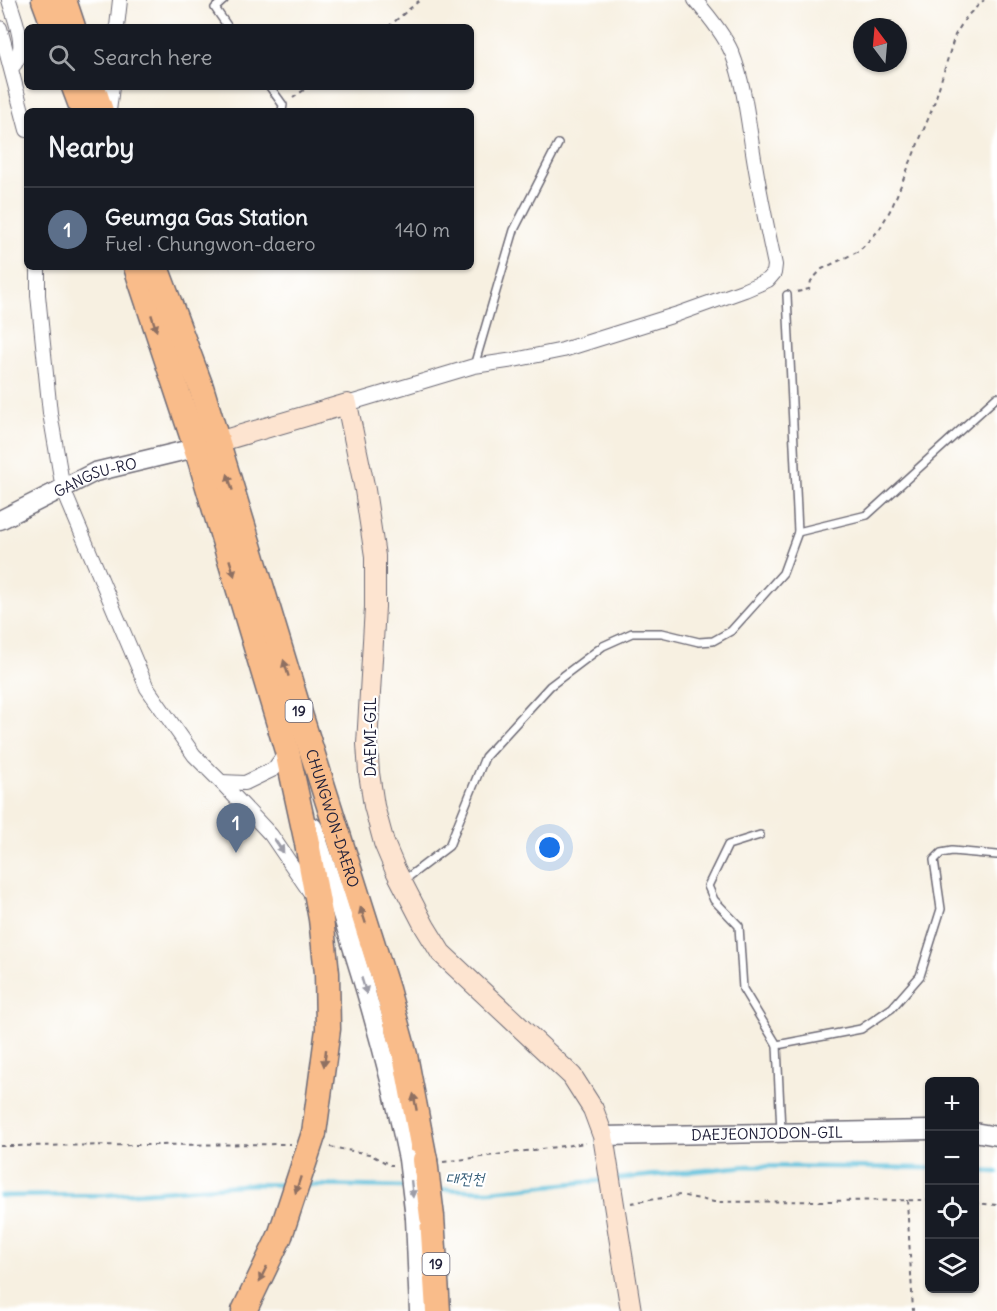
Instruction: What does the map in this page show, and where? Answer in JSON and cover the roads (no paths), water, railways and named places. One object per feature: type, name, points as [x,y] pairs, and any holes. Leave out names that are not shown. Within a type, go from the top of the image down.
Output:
[{"type":"highway","points":[[44,0],[53,24]]},
{"type":"highway","points":[[64,0],[72,24]]},
{"type":"highway","points":[[75,90],[82,108]]},
{"type":"highway","points":[[94,90],[100,108]]},
{"type":"highway","name":"CHUNGWON-DAERO","points":[[137,270],[207,445],[303,725],[387,989],[405,1055],[424,1217],[438,1311]]},
{"type":"highway","name":"CHUNGWON-DAERO","points":[[157,270],[201,387],[207,445],[287,751],[307,843],[327,973],[328,1029],[314,1133],[280,1236],[244,1311]]},
{"type":"main road","points":[[207,445],[348,404]]},
{"type":"main road","name":"DAEMI-GIL","points":[[348,404],[366,490],[375,556],[375,607],[367,744],[374,806],[384,843],[425,927],[441,953],[572,1076],[593,1109],[604,1143],[617,1204],[631,1311]]},
{"type":"street","points":[[9,0],[21,50],[19,58],[11,68]]},
{"type":"street","points":[[117,24],[120,0]]},
{"type":"street","points":[[348,404],[474,366],[563,350],[678,314],[768,280],[774,273],[775,265],[739,75],[732,52],[695,0]]},
{"type":"street","points":[[0,28],[24,118]]},
{"type":"street","points":[[110,108],[112,90]]},
{"type":"street","points":[[38,270],[50,413],[63,489],[147,688],[194,755],[271,835],[318,904]]},
{"type":"street","name":"GANGSU-RO","points":[[0,520],[95,472],[207,445]]},
{"type":"street","points":[[221,782],[245,783],[274,769],[287,751]]},
{"type":"street","points":[[287,751],[332,882],[376,1024],[396,1103],[417,1160]]},
{"type":"street","name":"DAEJEONJODON-GIL","points":[[604,1143],[781,1133],[925,1130]]},
{"type":"street","points":[[979,1133],[997,1136]]},
{"type":"street","name":"CHUNGWON-DAERO","points":[[419,1311],[424,1217]]},
{"type":"lane","points":[[224,0],[215,8],[226,24]]},
{"type":"lane","points":[[272,90],[283,108]]},
{"type":"lane","points":[[474,366],[514,230],[558,144]]},
{"type":"lane","points":[[402,882],[449,846],[485,758],[550,686],[603,646],[632,633],[662,633],[699,642],[713,641],[731,631],[783,573],[798,532],[787,295]]},
{"type":"lane","points":[[798,532],[867,515],[997,397]]},
{"type":"lane","points":[[760,836],[728,845],[708,886],[714,900],[739,926],[743,989],[777,1045],[781,1133]]},
{"type":"lane","points":[[777,1045],[861,1029],[892,1008],[920,976],[941,909],[934,860],[941,853],[952,851],[997,855]]},
{"type":"waterway","name":"대전천","points":[[615,1179],[747,1166],[925,1168]]},
{"type":"waterway","name":"대전천","points":[[979,1171],[997,1172]]},
{"type":"waterway","name":"대전천","points":[[436,1189],[490,1191],[607,1180]]},
{"type":"waterway","name":"대전천","points":[[0,1196],[107,1195],[254,1184],[289,1185]]},
{"type":"waterway","name":"대전천","points":[[304,1185],[406,1187]]},
{"type":"place","name":"Geumga Gas Station","points":[[236,853]]}]
